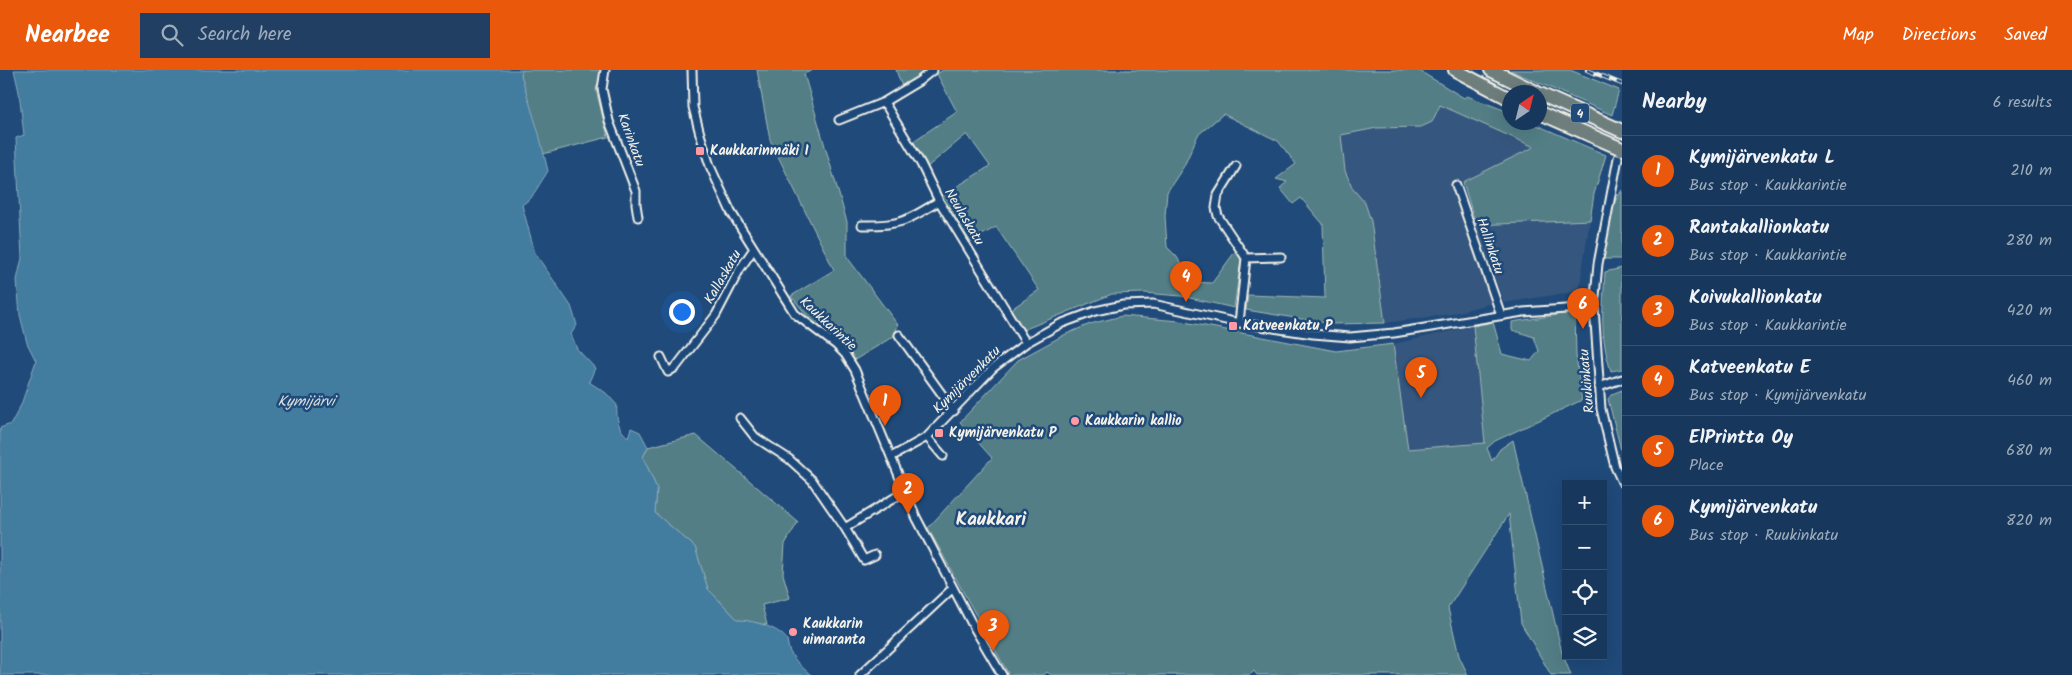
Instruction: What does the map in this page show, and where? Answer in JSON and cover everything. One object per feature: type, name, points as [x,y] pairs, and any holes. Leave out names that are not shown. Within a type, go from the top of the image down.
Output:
[{"type":"highway","points":[[1455,70],[1502,95]]},
{"type":"highway","name":"4","points":[[1491,70],[1522,85]]},
{"type":"highway","name":"4","points":[[1547,97],[1622,131]]},
{"type":"highway","name":"4","points":[[1547,117],[1620,154]]},
{"type":"street","name":"Karinkatu","points":[[605,70],[602,88],[609,121],[636,191],[638,217]]},
{"type":"street","name":"Kaukkarintie","points":[[692,70],[693,107],[710,166],[731,212],[753,250],[795,314],[845,354],[855,370],[904,492],[953,588],[1002,675]]},
{"type":"street","points":[[839,120],[884,102],[919,81],[933,70]]},
{"type":"street","name":"Neulaskatu","points":[[884,102],[921,164],[939,201],[1026,343]]},
{"type":"street","name":"Ruukinkatu","points":[[1620,154],[1598,264],[1594,307],[1601,409],[1615,467],[1622,482]]},
{"type":"street","points":[[1236,166],[1218,195],[1216,208],[1218,216],[1246,258],[1239,323]]},
{"type":"street","name":"Hallinkatu","points":[[1456,185],[1501,315]]},
{"type":"street","points":[[862,225],[886,226],[899,223],[939,201]]},
{"type":"street","name":"Kallaskatu","points":[[661,356],[668,372],[676,367],[716,315],[740,269],[753,250]]},
{"type":"street","points":[[1246,258],[1281,257]]},
{"type":"street","name":"Kymijärvenkatu","points":[[891,457],[927,437],[954,411],[993,368],[1026,343],[1060,324],[1094,311],[1123,305],[1153,304],[1239,323],[1313,334],[1350,337],[1394,333],[1501,315],[1561,308],[1594,307]]},
{"type":"street","points":[[899,336],[954,411]]},
{"type":"street","points":[[1599,387],[1622,379]]},
{"type":"street","points":[[740,418],[755,437],[789,459],[812,480],[845,528],[864,560],[876,555]]},
{"type":"street","points":[[927,437],[943,456]]},
{"type":"street","points":[[845,528],[904,492]]},
{"type":"street","points":[[860,675],[953,588]]},
{"type":"shaded area","points":[[1440,104],[1535,147],[1452,187],[1492,303],[1451,314],[1385,323],[1371,221],[1365,203],[1353,189],[1345,171],[1341,135],[1377,128],[1421,127],[1432,122]]},
{"type":"shaded area","points":[[1590,220],[1579,291],[1504,303],[1476,225]]},
{"type":"shaded area","points":[[1473,326],[1485,443],[1408,449],[1393,344]]},
{"type":"green space","points":[[522,70],[602,70],[596,90],[608,137],[543,154],[521,75]]},
{"type":"green space","points":[[757,70],[813,70],[804,74],[847,222],[847,257],[898,325],[894,336],[853,361],[836,337],[815,325],[791,296],[834,270],[770,140]]},
{"type":"green space","points":[[896,70],[923,70],[924,72],[902,87]]},
{"type":"green space","points":[[943,70],[1418,70],[1464,98],[1467,96],[1502,109],[1502,130],[1547,129],[1606,155],[1594,194],[1590,220],[1476,225],[1463,182],[1534,147],[1440,105],[1432,122],[1421,127],[1377,128],[1341,135],[1345,171],[1353,189],[1365,203],[1371,221],[1385,323],[1332,324],[1246,310],[1248,295],[1325,298],[1323,224],[1301,198],[1293,204],[1280,188],[1287,182],[1276,179],[1296,164],[1278,141],[1223,114],[1198,135],[1184,166],[1167,192],[1165,216],[1167,247],[1177,257],[1190,282],[1212,283],[1237,249],[1241,260],[1234,308],[1181,296],[1144,293],[1112,294],[1023,330],[1010,310],[1039,290],[996,227],[968,243],[940,197],[990,166],[967,134],[926,168],[912,142],[957,112],[937,74]]},
{"type":"green space","points":[[1510,70],[1570,70],[1619,90],[1612,115]]},
{"type":"green space","points":[[1622,190],[1622,259],[1603,259],[1611,208]]},
{"type":"green space","points":[[1622,268],[1622,369],[1611,371],[1603,333],[1605,272]]},
{"type":"green space","points":[[1575,312],[1576,355],[1582,400],[1495,441],[1487,448],[1492,461],[1500,449],[1513,440],[1562,653],[1562,660],[1565,660],[1571,675],[1551,675],[1521,623],[1509,514],[1448,608],[1459,656],[1468,675],[1257,675],[1254,671],[1250,675],[1051,675],[1047,672],[1044,675],[1009,675],[928,528],[992,458],[960,422],[1018,360],[1064,335],[1090,324],[1122,316],[1179,321],[1336,351],[1393,344],[1408,449],[1485,443],[1473,326],[1493,322],[1502,354],[1531,361],[1539,351],[1534,337],[1512,330],[1512,322]]},
{"type":"green space","points":[[1622,390],[1622,454],[1608,399],[1612,394]]},
{"type":"green space","points":[[696,435],[798,522],[785,544],[783,574],[790,598],[762,605],[767,625],[738,620],[708,589],[695,547],[655,513],[657,489],[643,457],[648,447]]},
{"type":"water","name":"Kymijärvi","points":[[14,70],[522,70],[521,75],[548,171],[531,198],[522,205],[535,253],[571,306],[577,325],[571,334],[577,349],[595,368],[589,382],[606,393],[617,405],[618,423],[628,437],[631,428],[640,432],[648,447],[643,457],[657,489],[655,513],[695,547],[708,589],[738,620],[764,625],[783,635],[787,640],[792,655],[811,675],[0,675],[0,428],[11,424],[21,405],[36,361],[27,343],[20,315],[17,280],[22,258],[16,138],[24,135],[19,92]]},
{"type":"railway","points":[[1587,70],[1622,84]]},
{"type":"place","name":"Kaukkarinmäki I","points":[[700,151]]},
{"type":"place","name":"Katveenkatu E","points":[[1186,302]]},
{"type":"place","name":"Katveenkatu P","points":[[1233,326]]},
{"type":"place","name":"Kymijärvenkatu","points":[[1583,329]]},
{"type":"place","name":"ElPrintta Oy","points":[[1421,398]]},
{"type":"place","name":"Kaukkarin kallio","points":[[1075,421]]},
{"type":"place","name":"Kymijärvenkatu L","points":[[885,426]]},
{"type":"place","name":"Kymijärvenkatu P","points":[[939,433]]},
{"type":"place","name":"Rantakallionkatu","points":[[908,514]]},
{"type":"place","name":"Kaukkarin uimaranta","points":[[793,632]]},
{"type":"place","name":"Koivukallionkatu","points":[[993,651]]},
{"type":"district","name":"Kaukkari","points":[[991,520]]}]
